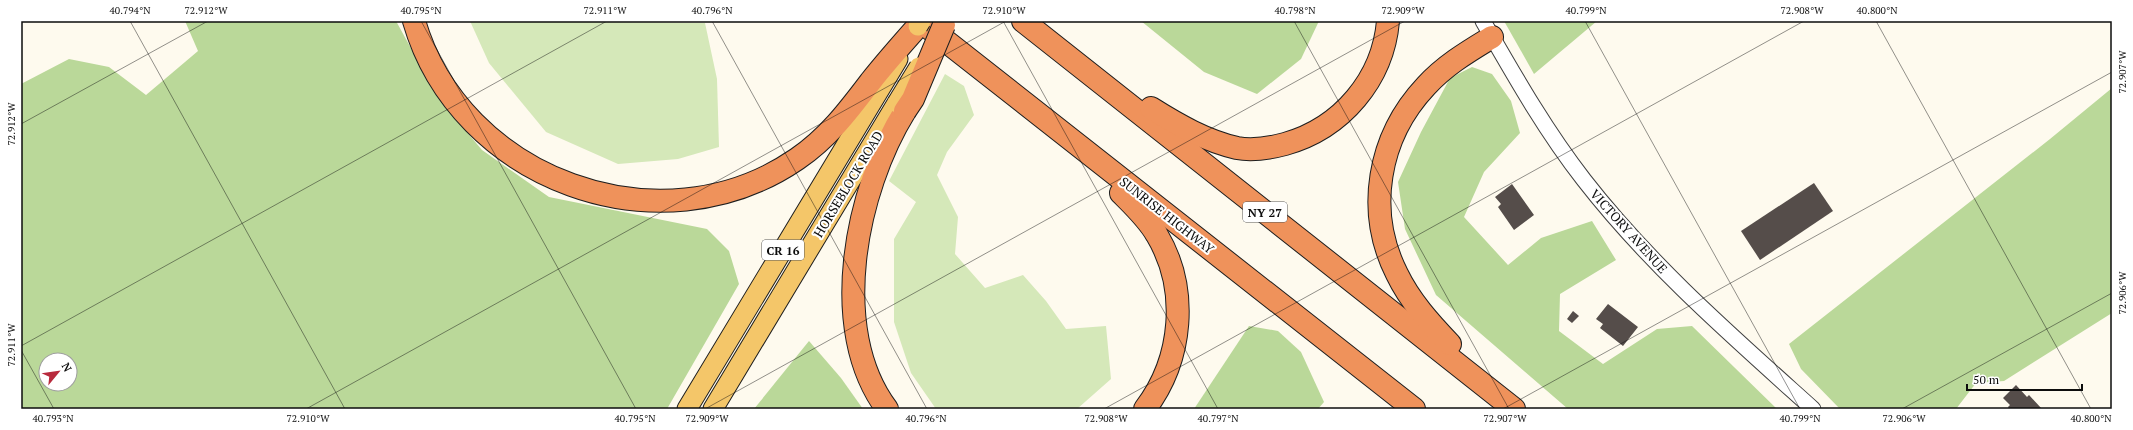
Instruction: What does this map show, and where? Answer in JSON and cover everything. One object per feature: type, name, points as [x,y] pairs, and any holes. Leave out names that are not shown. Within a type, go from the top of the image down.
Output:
[{"type":"highway","points":[[414,21],[424,49],[444,85],[464,113],[500,146],[542,173],[589,191],[613,197],[640,200],[687,199],[711,194],[757,180],[797,159],[815,146],[874,88],[919,23]]},
{"type":"highway","name":"NY 27","points":[[1023,21],[1510,406]]},
{"type":"highway","points":[[1063,53],[1169,119],[1204,137],[1238,148],[1266,148],[1292,142],[1307,136],[1334,120],[1347,109],[1364,88],[1376,69],[1387,35],[1388,21]]},
{"type":"highway","name":"SUNRISE HIGHWAY","points":[[919,23],[1041,116],[1414,409]]},
{"type":"highway","points":[[887,409],[872,383],[859,343],[856,320],[855,271],[860,233],[868,196],[901,107],[913,99],[945,23]]},
{"type":"highway","points":[[1487,29],[1438,74],[1407,109],[1394,132],[1386,153],[1379,186],[1379,205],[1386,247],[1397,275],[1407,292],[1431,324],[1510,406]]},
{"type":"highway","points":[[1041,116],[1144,218],[1156,233],[1172,267],[1178,306],[1174,344],[1162,381],[1145,409]]},
{"type":"main road","name":"HORSEBLOCK ROAD","points":[[687,409],[874,88]]},
{"type":"main road","name":"HORSEBLOCK ROAD","points":[[712,409],[901,107]]},
{"type":"street","name":"VICTORY AVENUE","points":[[1487,29],[1559,145],[1583,179],[1611,213],[1702,307],[1813,409]]},
{"type":"green space","points":[[185,21],[396,21],[439,99],[482,150],[549,197],[707,229],[729,251],[739,284],[667,409],[21,409],[21,84],[69,59],[109,67],[146,95],[198,51]]},
{"type":"green space","points":[[470,21],[705,23],[717,79],[719,147],[678,159],[618,164],[546,132],[489,63]]},
{"type":"green space","points":[[1141,21],[1319,21],[1301,59],[1257,94],[1204,72]]},
{"type":"green space","points":[[1504,21],[1597,21],[1534,74]]},
{"type":"green space","points":[[1472,67],[1492,74],[1511,101],[1520,133],[1484,172],[1464,217],[1508,265],[1541,238],[1592,221],[1616,260],[1560,294],[1559,331],[1603,364],[1657,329],[1692,326],[1777,409],[1568,409],[1436,295],[1405,229],[1398,182],[1421,132],[1450,78]]},
{"type":"green space","points":[[945,74],[964,86],[974,115],[947,152],[937,175],[958,217],[955,254],[985,288],[1023,275],[1046,301],[1066,329],[1106,326],[1111,379],[1077,409],[936,409],[911,373],[894,322],[894,239],[916,202],[889,181]]},
{"type":"green space","points":[[2112,88],[2112,313],[2004,381],[1976,383],[1956,409],[1840,409],[1801,369],[1789,344],[2050,139]]},
{"type":"green space","points":[[1249,326],[1278,331],[1301,352],[1324,402],[1318,409],[1194,409]]},
{"type":"green space","points":[[809,341],[841,378],[863,409],[754,409]]},
{"type":"building","points":[[1814,183],[1833,211],[1760,260],[1741,231]]},
{"type":"building","points":[[1512,184],[1534,215],[1514,230],[1498,207],[1501,204],[1495,197]]},
{"type":"building","points":[[1608,304],[1638,327],[1623,346],[1600,328],[1603,324],[1596,319]]},
{"type":"building","points":[[1573,311],[1579,316],[1572,323],[1567,319]]},
{"type":"building","points":[[2016,385],[2027,397],[2029,395],[2042,409],[2009,409],[2008,407],[2010,405],[2003,398]]}]
